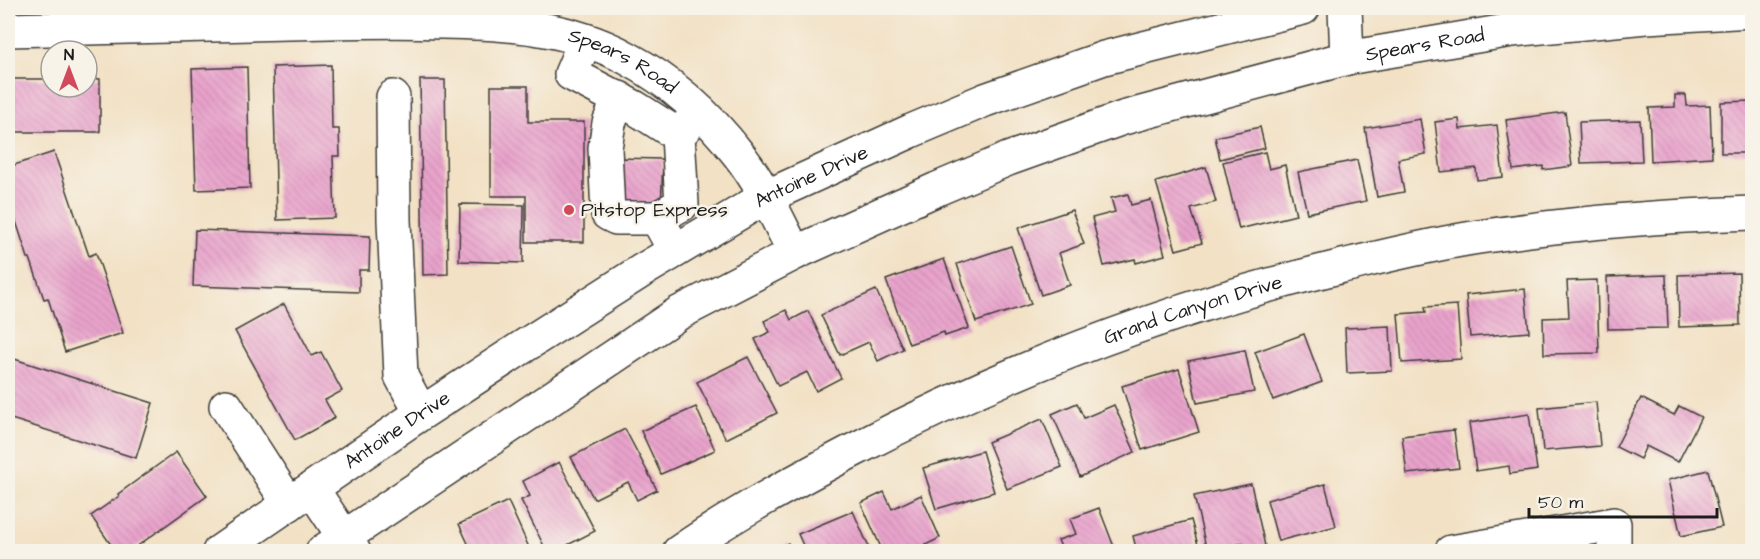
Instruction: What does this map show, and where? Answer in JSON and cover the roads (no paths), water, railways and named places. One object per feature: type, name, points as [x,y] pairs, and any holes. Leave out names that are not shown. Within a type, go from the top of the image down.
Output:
[{"type":"main road","name":"Antoine Drive","points":[[219,552],[421,413],[521,348],[766,197],[911,131],[1104,58],[1303,8]]},
{"type":"main road","points":[[226,406],[340,546],[679,313],[795,253],[1008,159],[1112,122],[1347,58],[1345,8]]},
{"type":"main road","name":"Spears Road","points":[[1347,58],[1512,30],[1646,17],[1752,11]]},
{"type":"main road","name":"Spears Road","points":[[8,30],[394,20],[496,23],[549,29],[625,57],[656,76],[700,112],[740,155],[766,197],[795,253]]},
{"type":"main road","points":[[585,41],[571,74],[619,98],[678,135]]},
{"type":"main road","points":[[393,97],[394,220],[401,376],[421,413]]},
{"type":"main road","points":[[619,98],[609,123],[605,148],[608,214],[616,218],[657,218],[682,204],[678,135],[700,112]]},
{"type":"main road","name":"Grand Canyon Drive","points":[[679,552],[796,480],[898,427],[1003,378],[1108,336],[1180,311],[1288,280],[1477,237],[1594,222],[1752,213]]},
{"type":"main road","points":[[657,218],[675,251]]},
{"type":"main road","points":[[1450,552],[1614,524],[1614,552]]},
{"type":"place","name":"Pitstop Express","points":[[569,210]]}]
